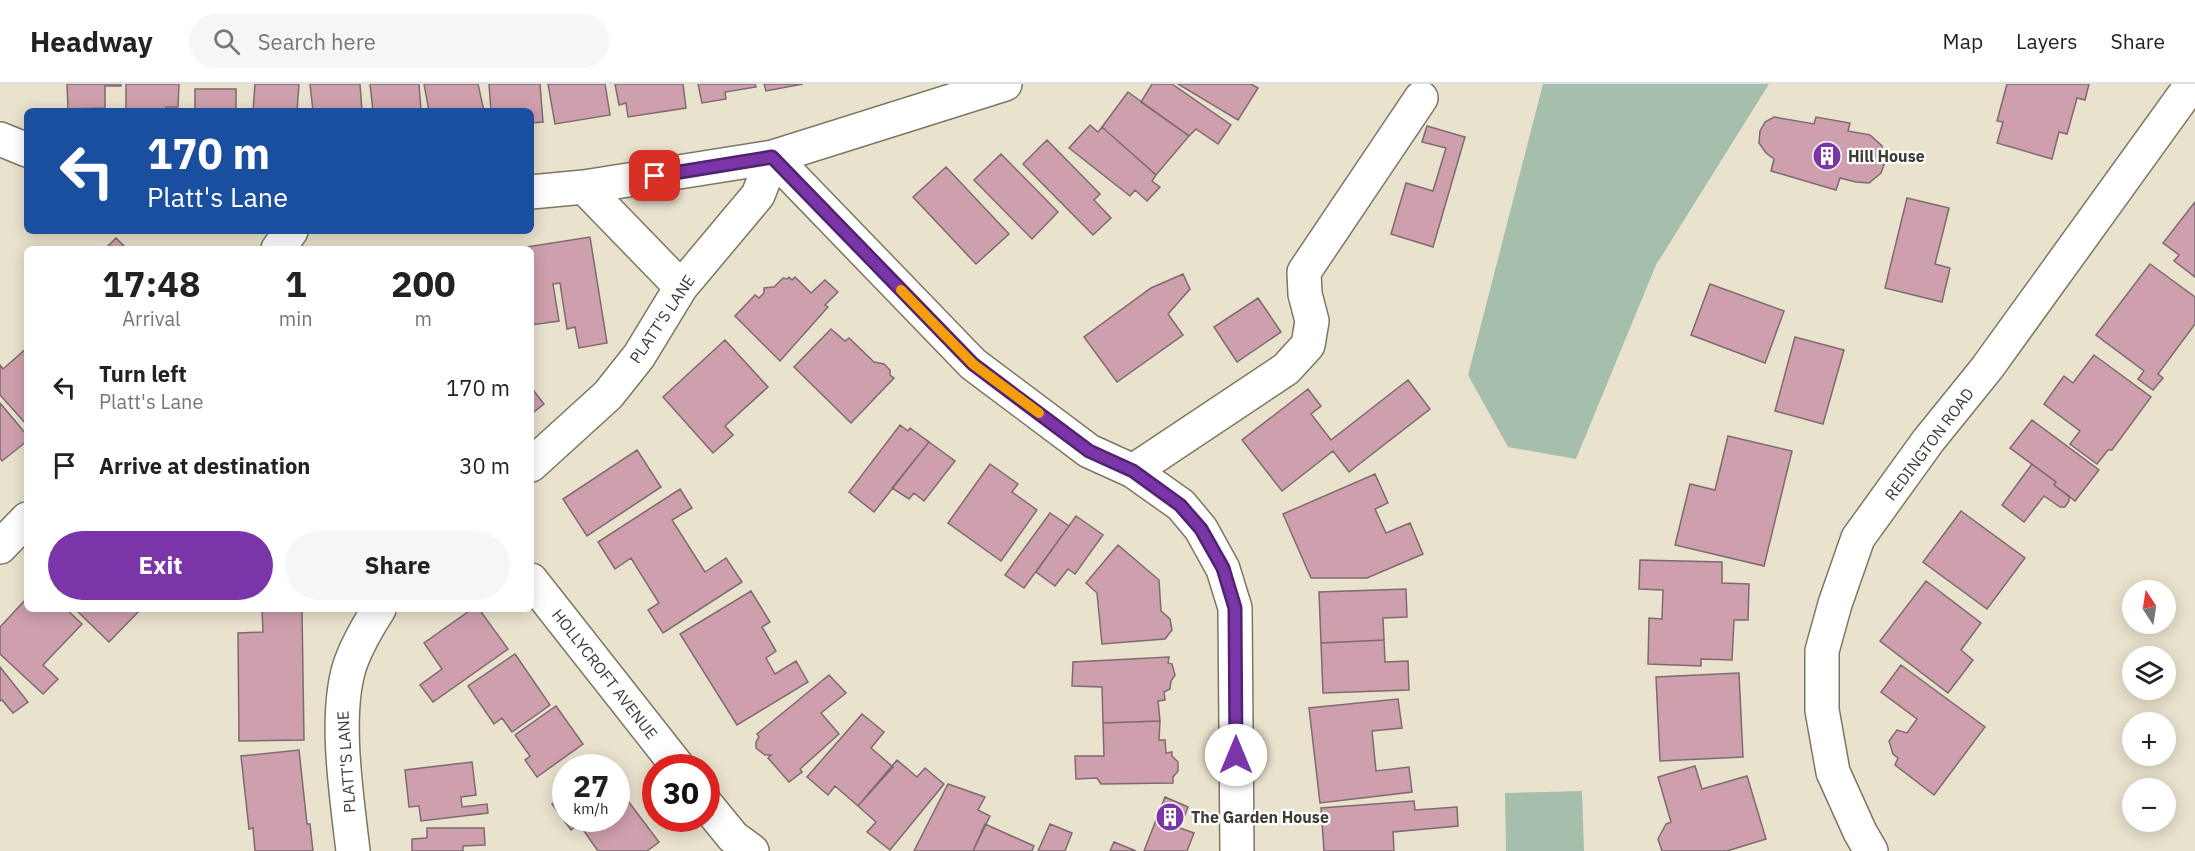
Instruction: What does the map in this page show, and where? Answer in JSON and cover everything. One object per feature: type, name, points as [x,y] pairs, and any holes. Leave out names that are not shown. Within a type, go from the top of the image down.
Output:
[{"type":"street","points":[[534,192],[584,187],[772,157],[960,90],[1005,84]]},
{"type":"street","name":"REDINGTON ROAD","points":[[1871,851],[1833,772],[1822,711],[1822,651],[1834,604],[1858,538],[1928,441],[1987,368],[2192,84]]},
{"type":"street","points":[[1133,471],[1286,369],[1308,345],[1312,321],[1305,294],[1304,272],[1421,99]]},
{"type":"street","points":[[0,139],[24,149]]},
{"type":"street","points":[[772,157],[973,364],[1089,451],[1133,471],[1180,505],[1201,529],[1223,568],[1235,608],[1237,851]]},
{"type":"street","name":"PLATT'S LANE","points":[[534,462],[609,395],[639,356],[681,287],[758,195],[772,157]]},
{"type":"street","points":[[584,187],[681,287]]},
{"type":"street","points":[[0,547],[24,522]]},
{"type":"street","name":"HOLLYCROFT AVENUE","points":[[534,584],[668,754]]},
{"type":"street","name":"PLATT'S LANE","points":[[353,851],[346,789],[342,705],[350,665],[360,640],[377,612]]},
{"type":"street","points":[[720,822],[732,837],[752,851]]},
{"type":"green space","points":[[1543,84],[1769,84],[1656,265],[1576,459],[1508,447],[1468,375]]},
{"type":"green space","points":[[1582,791],[1584,851],[1506,851],[1505,793]]},
{"type":"building","points":[[67,84],[121,84],[121,86],[105,86],[105,108],[68,108]]},
{"type":"building","points":[[126,84],[179,84],[178,107],[126,108]]},
{"type":"building","points":[[255,84],[299,84],[297,108],[253,108]]},
{"type":"building","points":[[310,84],[360,84],[362,108],[313,108]]},
{"type":"building","points":[[370,84],[419,84],[421,108],[373,108]]},
{"type":"building","points":[[424,84],[478,84],[483,108],[428,108]]},
{"type":"building","points":[[489,84],[540,84],[543,122],[534,123],[534,108],[491,108]]},
{"type":"building","points":[[548,84],[605,84],[610,115],[555,124]]},
{"type":"building","points":[[615,84],[683,84],[686,108],[628,117],[626,103],[619,105]]},
{"type":"building","points":[[698,84],[755,84],[756,87],[725,92],[726,99],[702,103]]},
{"type":"building","points":[[764,84],[803,84],[766,91]]},
{"type":"building","points":[[1152,84],[1172,84],[1231,125],[1218,144],[1196,129],[1189,136],[1141,102]]},
{"type":"building","points":[[1178,84],[1251,84],[1258,88],[1238,120]]},
{"type":"building","points":[[2007,84],[2089,84],[2085,100],[2077,98],[2067,134],[2059,132],[2052,159],[1997,143],[2003,122],[1997,121]]},
{"type":"building","points":[[195,89],[236,89],[236,108],[195,108]]},
{"type":"building","points":[[1128,92],[1189,136],[1156,175],[1102,127]]},
{"type":"building","name":"Hill House","points":[[1774,117],[1814,124],[1816,117],[1850,123],[1848,131],[1870,135],[1882,146],[1885,162],[1881,173],[1869,183],[1840,178],[1836,190],[1771,171],[1774,159],[1759,143],[1760,131],[1765,122]]},
{"type":"building","points":[[1090,125],[1098,132],[1102,127],[1156,175],[1152,181],[1160,187],[1147,201],[1135,190],[1130,196],[1069,148]]},
{"type":"building","points":[[1427,126],[1465,137],[1433,247],[1391,234],[1406,183],[1433,191],[1446,148],[1422,142]]},
{"type":"building","points":[[1047,140],[1100,194],[1094,200],[1111,218],[1093,235],[1023,164]]},
{"type":"building","points":[[1001,154],[1058,212],[1032,239],[974,180]]},
{"type":"building","points":[[946,167],[1009,234],[976,264],[913,197]]},
{"type":"building","points":[[1907,198],[1949,208],[1935,264],[1950,268],[1942,302],[1885,288]]},
{"type":"building","points":[[2195,202],[2195,277],[2174,261],[2179,255],[2163,243]]},
{"type":"building","points":[[590,237],[607,343],[579,348],[575,327],[567,329],[560,283],[553,284],[559,321],[534,325],[533,246]]},
{"type":"building","points":[[116,238],[124,246],[108,246]]},
{"type":"building","points":[[2150,264],[2195,297],[2195,324],[2158,374],[2163,378],[2153,390],[2138,379],[2144,371],[2096,335]]},
{"type":"building","points":[[1183,274],[1190,289],[1168,314],[1183,335],[1117,382],[1084,337],[1151,288]]},
{"type":"building","points":[[789,277],[792,280],[795,277],[811,293],[825,280],[838,292],[825,305],[828,307],[780,361],[735,316],[755,295],[759,298],[764,293],[764,288],[774,287],[783,278]]},
{"type":"building","points":[[1710,284],[1784,311],[1765,363],[1691,335]]},
{"type":"building","points":[[1258,298],[1281,332],[1237,362],[1214,327]]},
{"type":"building","points":[[831,329],[845,341],[849,338],[874,362],[884,364],[894,378],[851,423],[794,367]]},
{"type":"building","points":[[1795,337],[1844,350],[1823,424],[1775,411]]},
{"type":"building","points":[[725,340],[768,387],[725,426],[733,435],[713,453],[663,397]]},
{"type":"building","points":[[24,351],[24,422],[0,395],[0,365],[3,369]]},
{"type":"building","points":[[2094,355],[2151,397],[2112,450],[2108,450],[2097,464],[2070,444],[2080,431],[2044,404],[2064,376],[2073,383]]},
{"type":"building","points":[[1408,380],[1430,409],[1349,472],[1333,451],[1282,491],[1242,440],[1308,389],[1321,406],[1311,414],[1331,440]]},
{"type":"building","points":[[534,391],[544,404],[534,412]]},
{"type":"building","points":[[0,403],[24,431],[24,443],[2,461],[0,458]]},
{"type":"building","points":[[2032,420],[2099,470],[2075,501],[2054,485],[2056,482],[2010,448]]},
{"type":"building","points":[[900,425],[908,431],[910,428],[929,442],[874,512],[849,492]]},
{"type":"building","points":[[1728,436],[1792,451],[1764,566],[1675,545],[1690,484],[1715,490]]},
{"type":"building","points":[[929,442],[955,461],[924,501],[914,493],[909,499],[892,488]]},
{"type":"building","points":[[637,450],[661,487],[587,536],[563,499]]},
{"type":"building","points":[[990,464],[1018,484],[1012,492],[1037,510],[1001,561],[948,523]]},
{"type":"building","points":[[2032,464],[2056,482],[2054,485],[2069,496],[2069,501],[2065,507],[2060,507],[2044,496],[2024,522],[2002,505]]},
{"type":"building","points":[[1375,474],[1388,503],[1375,509],[1386,533],[1410,523],[1423,554],[1367,578],[1311,578],[1283,514]]},
{"type":"building","points":[[680,489],[692,508],[672,520],[705,572],[726,558],[742,582],[663,633],[648,610],[659,603],[631,558],[615,569],[598,542]]},
{"type":"building","points":[[1961,511],[2025,558],[1987,609],[1923,562]]},
{"type":"building","points":[[1050,513],[1069,526],[1024,588],[1005,575]]},
{"type":"building","points":[[1076,516],[1103,535],[1075,574],[1068,569],[1055,586],[1036,572]]},
{"type":"building","points":[[1118,545],[1159,580],[1161,611],[1170,619],[1172,630],[1165,639],[1102,644],[1097,593],[1086,583]]},
{"type":"building","points":[[1640,560],[1722,562],[1722,583],[1749,584],[1748,620],[1734,620],[1732,660],[1701,659],[1701,666],[1648,664],[1649,618],[1662,619],[1663,590],[1639,589]]},
{"type":"building","points":[[1926,581],[1981,623],[1961,650],[1973,660],[1948,693],[1880,641]]},
{"type":"building","points":[[1406,589],[1407,617],[1383,618],[1384,640],[1321,643],[1319,592]]},
{"type":"building","points":[[751,591],[770,622],[762,627],[776,651],[766,658],[775,674],[796,661],[808,682],[737,725],[680,634]]},
{"type":"building","points":[[24,601],[24,612],[69,612],[82,624],[43,665],[58,679],[43,694],[0,654],[0,627]]},
{"type":"building","points":[[78,612],[138,612],[109,642]]},
{"type":"building","points":[[262,612],[302,612],[304,740],[239,741],[238,633],[263,632]]},
{"type":"building","points":[[468,612],[481,612],[508,649],[433,702],[420,685],[442,669],[424,643]]},
{"type":"building","points":[[1384,640],[1385,662],[1408,661],[1409,690],[1323,693],[1321,643]]},
{"type":"building","points":[[515,654],[550,705],[512,732],[502,718],[494,724],[468,686]]},
{"type":"building","points":[[1169,657],[1168,663],[1172,664],[1175,675],[1170,689],[1164,692],[1165,700],[1158,701],[1160,721],[1103,723],[1102,687],[1072,686],[1073,662]]},
{"type":"building","points":[[1901,665],[1985,727],[1934,795],[1895,765],[1898,758],[1893,754],[1889,741],[1897,730],[1907,733],[1917,719],[1881,692]]},
{"type":"building","points":[[0,667],[28,702],[13,713],[2,700],[0,701]]},
{"type":"building","points":[[1739,673],[1743,757],[1660,761],[1656,677]]},
{"type":"building","points":[[829,675],[846,693],[821,713],[839,734],[789,782],[768,758],[771,755],[765,755],[756,748],[759,737],[757,734]]},
{"type":"building","points":[[1398,699],[1402,728],[1372,731],[1376,771],[1409,767],[1412,792],[1320,803],[1309,708]]},
{"type":"building","points":[[556,706],[583,744],[569,754],[552,754],[552,766],[537,777],[525,760],[530,756],[515,735]]},
{"type":"building","points":[[862,714],[884,732],[871,748],[893,767],[858,806],[835,786],[828,795],[807,777]]},
{"type":"building","points":[[1160,721],[1159,740],[1165,740],[1166,753],[1172,752],[1172,756],[1178,762],[1178,771],[1173,777],[1173,783],[1101,784],[1097,778],[1076,779],[1075,756],[1104,756],[1103,723]]},
{"type":"building","points":[[299,750],[307,824],[310,824],[313,851],[255,851],[253,828],[249,829],[241,756]]},
{"type":"building","points":[[897,760],[917,777],[925,768],[944,784],[890,850],[867,832],[876,822],[858,806]]},
{"type":"building","points":[[472,762],[476,795],[461,797],[462,807],[487,804],[488,813],[421,821],[419,806],[409,807],[405,770]]},
{"type":"building","points":[[1695,766],[1702,789],[1747,776],[1766,839],[1727,851],[1662,851],[1658,839],[1666,824],[1671,822],[1658,777]]},
{"type":"building","points":[[948,784],[985,797],[978,810],[990,816],[973,851],[914,851]]},
{"type":"building","name":"The Garden House","points":[[1165,797],[1188,807],[1180,828],[1194,833],[1187,851],[1144,851]]},
{"type":"building","points":[[1414,801],[1415,810],[1457,807],[1458,826],[1393,832],[1394,851],[1324,851],[1321,808]]},
{"type":"building","points":[[630,804],[642,819],[642,832],[651,832],[659,842],[647,851],[598,851],[585,832],[630,832]]},
{"type":"building","points":[[985,824],[1034,846],[1032,851],[973,851]]},
{"type":"building","points":[[1050,824],[1072,833],[1065,851],[1038,851]]},
{"type":"building","points":[[427,828],[484,828],[485,845],[463,846],[463,851],[412,851],[412,839],[427,838]]},
{"type":"building","points":[[1114,842],[1136,851],[1110,851]]},
{"type":"slow traffic","points":[[901,290],[973,364],[1039,413]]},
{"type":"place","name":"Hill House","points":[[1827,156]]},
{"type":"place","name":"The Garden House","points":[[1170,817]]},
{"type":"route","points":[[655,176],[772,157],[973,364],[1089,451],[1133,471],[1180,505],[1201,529],[1223,568],[1235,608],[1236,755]]}]
